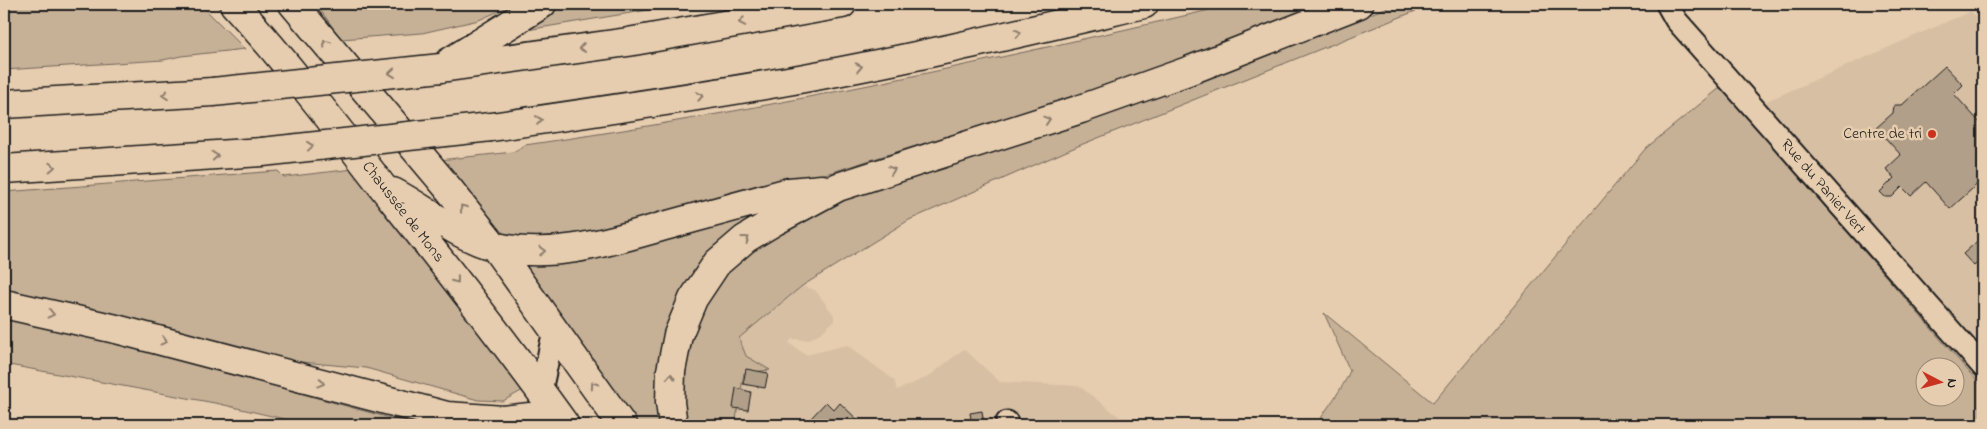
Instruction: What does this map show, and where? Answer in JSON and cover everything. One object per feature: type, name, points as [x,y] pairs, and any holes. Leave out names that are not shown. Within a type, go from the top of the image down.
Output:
[{"type":"highway","name":"Chaussée de Mons","points":[[234,4],[265,38],[383,186],[541,391],[565,425]]},
{"type":"highway","points":[[293,4],[448,188],[494,246],[622,425]]},
{"type":"highway","points":[[441,68],[542,4]]},
{"type":"highway","points":[[4,104],[213,92],[441,68],[628,42],[842,4]]},
{"type":"highway","points":[[4,170],[262,152],[491,127],[639,106],[784,82],[935,51],[1144,4]]},
{"type":"highway","points":[[673,425],[670,402],[671,371],[678,335],[693,299],[717,263],[745,239],[774,221],[838,187],[1081,109],[1170,78],[1360,4]]},
{"type":"highway","points":[[383,186],[422,207],[463,236],[494,246],[535,251],[573,250],[789,192],[838,187]]},
{"type":"highway","points":[[4,304],[116,329],[456,421],[530,417],[558,425]]},
{"type":"street","name":"Rue du Panier Vert","points":[[1667,4],[1676,20],[1983,367]]},
{"type":"street","points":[[541,391],[554,330]]},
{"type":"shaded area","points":[[4,4],[200,4],[245,49],[181,56],[163,60],[4,70]]},
{"type":"shaded area","points":[[316,4],[515,4],[479,20],[422,33],[341,39]]},
{"type":"shaded area","points":[[557,4],[685,4],[527,30],[530,21]]},
{"type":"shaded area","points":[[1235,4],[1331,4],[1073,97],[832,172],[565,243],[501,240],[439,160],[513,152],[525,145],[793,100],[970,64]]},
{"type":"shaded area","points":[[1396,4],[1433,4],[1078,146],[909,220],[802,286],[739,338],[746,356],[770,370],[744,373],[735,425],[686,425],[684,405],[687,353],[699,313],[724,273],[746,253],[828,204],[1294,44]]},
{"type":"shaded area","points":[[1971,11],[1983,27],[1983,366],[1753,107]]},
{"type":"shaded area","points":[[1721,87],[1955,356],[1914,356],[1914,406],[1964,406],[1964,366],[1983,388],[1983,425],[1317,425],[1350,371],[1324,313],[1433,403],[1646,148]]},
{"type":"shaded area","points":[[354,169],[525,389],[503,401],[478,400],[366,368],[291,361],[4,295],[4,192],[278,171],[284,177]]},
{"type":"shaded area","points":[[746,213],[749,223],[702,264],[661,425],[638,425],[523,263]]},
{"type":"shaded area","points":[[802,286],[815,290],[834,315],[834,321],[822,332],[808,340],[792,339],[789,343],[806,355],[847,345],[894,380],[897,390],[928,377],[964,349],[1000,382],[1079,386],[1130,425],[735,425],[744,373],[770,370],[746,356],[739,338]]},
{"type":"shaded area","points":[[4,316],[122,344],[415,425],[310,425],[220,404],[4,364]]},
{"type":"building","name":"Centre de tri","points":[[1945,66],[1963,85],[1954,94],[1983,126],[1983,179],[1950,209],[1926,182],[1911,196],[1902,187],[1892,197],[1885,197],[1880,192],[1894,178],[1886,169],[1901,155],[1876,128],[1893,113],[1894,105],[1902,105]]},
{"type":"building","points":[[1983,236],[1983,258],[1974,266],[1963,254]]},
{"type":"building","points":[[746,369],[768,373],[765,388],[743,384]]},
{"type":"building","points":[[736,388],[751,392],[748,410],[733,408]]},
{"type":"building","points":[[826,402],[834,410],[840,403],[863,425],[818,425],[811,418]]},
{"type":"building","points":[[982,411],[984,425],[972,425],[970,413]]},
{"type":"place","name":"Centre de tri","points":[[1932,134]]}]
